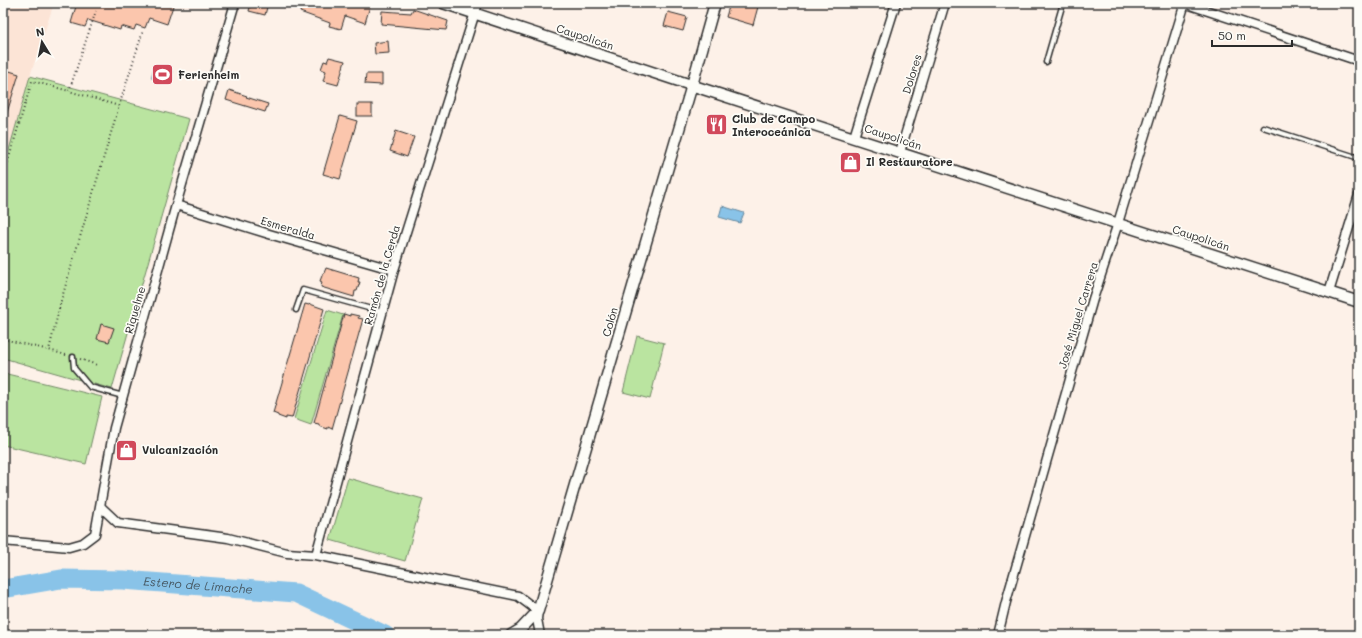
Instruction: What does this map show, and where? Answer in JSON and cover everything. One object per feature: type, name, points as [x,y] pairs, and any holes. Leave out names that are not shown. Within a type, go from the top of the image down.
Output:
[{"type":"street","name":"Riquelme","points":[[3,541],[69,547],[84,543],[95,534],[114,428],[176,205],[235,3]]},
{"type":"street","name":"Caupolicán","points":[[443,3],[1359,302]]},
{"type":"street","name":"Ramón de la Cerda","points":[[316,554],[394,270],[478,3]]},
{"type":"street","name":"Colón","points":[[511,635],[521,629],[538,611],[715,3]]},
{"type":"street","points":[[854,137],[896,3]]},
{"type":"street","name":"Dolores","points":[[900,152],[945,3]]},
{"type":"street","points":[[1184,3],[1359,61]]},
{"type":"street","name":"José Miguel Carrera","points":[[998,635],[1008,594],[1093,299],[1118,223],[1184,3]]},
{"type":"street","points":[[1329,292],[1355,219],[1359,195]]},
{"type":"street","name":"Esmeralda","points":[[176,205],[269,234],[394,270]]},
{"type":"street","points":[[101,507],[118,523],[228,538],[287,553],[316,554],[518,596],[538,611],[537,627],[540,635]]},
{"type":"lane","points":[[1046,62],[1063,3]]},
{"type":"lane","points":[[1263,127],[1359,158]]},
{"type":"lane","points":[[296,310],[302,290],[383,312]]},
{"type":"lane","points":[[73,357],[74,368],[90,387],[123,396]]},
{"type":"path","points":[[69,91],[96,11]]},
{"type":"path","points":[[49,350],[119,106],[143,31]]},
{"type":"path","points":[[3,178],[32,81],[119,106]]},
{"type":"path","points":[[3,339],[49,350],[97,365]]},
{"type":"path","points":[[117,632],[142,635]]},
{"type":"shaded area","points":[[3,3],[54,3],[30,76],[3,171]]},
{"type":"green space","points":[[30,76],[189,119],[112,389],[3,358],[3,171]]},
{"type":"green space","points":[[327,310],[343,315],[311,425],[294,419]]},
{"type":"green space","points":[[637,336],[664,343],[650,399],[623,392]]},
{"type":"green space","points":[[3,373],[102,397],[86,464],[3,445]]},
{"type":"green space","points":[[348,478],[423,499],[405,561],[330,540]]},
{"type":"water","name":"Ferienheim","points":[[154,67],[173,72],[170,83],[151,78]]},
{"type":"water","points":[[722,206],[744,213],[740,223],[719,217]]},
{"type":"building","points":[[77,3],[145,3],[157,7],[158,3],[174,3],[167,24],[149,18],[145,28],[136,25],[134,30],[121,26],[120,30],[88,20],[85,27],[71,23]]},
{"type":"building","points":[[251,3],[268,3],[265,15],[249,11]]},
{"type":"building","points":[[302,3],[359,3],[370,6],[365,23],[345,16],[341,29],[329,26],[330,23],[300,12]]},
{"type":"building","points":[[730,3],[759,3],[753,25],[726,17]]},
{"type":"building","points":[[413,9],[448,21],[446,30],[381,24],[382,11],[411,13]]},
{"type":"building","points":[[668,12],[687,17],[683,31],[664,26]]},
{"type":"building","points":[[388,41],[389,53],[375,54],[374,43]]},
{"type":"building","points":[[329,57],[345,61],[338,85],[323,81],[326,71],[321,69],[324,61],[327,62]]},
{"type":"building","points":[[3,69],[19,74],[5,119],[3,118]]},
{"type":"building","points":[[366,74],[382,74],[382,85],[365,84]]},
{"type":"building","points":[[229,90],[268,104],[265,112],[226,100]]},
{"type":"building","points":[[357,104],[372,104],[372,116],[357,116]]},
{"type":"building","points":[[340,116],[357,121],[340,179],[323,174]]},
{"type":"building","points":[[396,131],[414,137],[407,157],[390,151]]},
{"type":"building","points":[[326,268],[359,278],[358,282],[360,282],[357,291],[355,291],[354,297],[321,287],[322,282],[320,281]]},
{"type":"building","points":[[305,304],[310,304],[324,309],[292,418],[286,417],[286,419],[273,413]]},
{"type":"building","points":[[344,314],[359,316],[358,318],[363,319],[332,429],[328,427],[328,429],[314,423]]},
{"type":"building","points":[[101,324],[114,328],[109,342],[97,339]]},
{"type":"waterway","name":"Estero de Limache","points":[[3,589],[61,579],[123,580],[296,593],[385,635]]},
{"type":"place","name":"Ferienheim","points":[[162,75]]},
{"type":"place","name":"Club de Campo Interoceánica","points":[[717,125]]},
{"type":"place","name":"Il Restauratore","points":[[850,162]]},
{"type":"place","name":"Vulcanización","points":[[127,450]]}]
